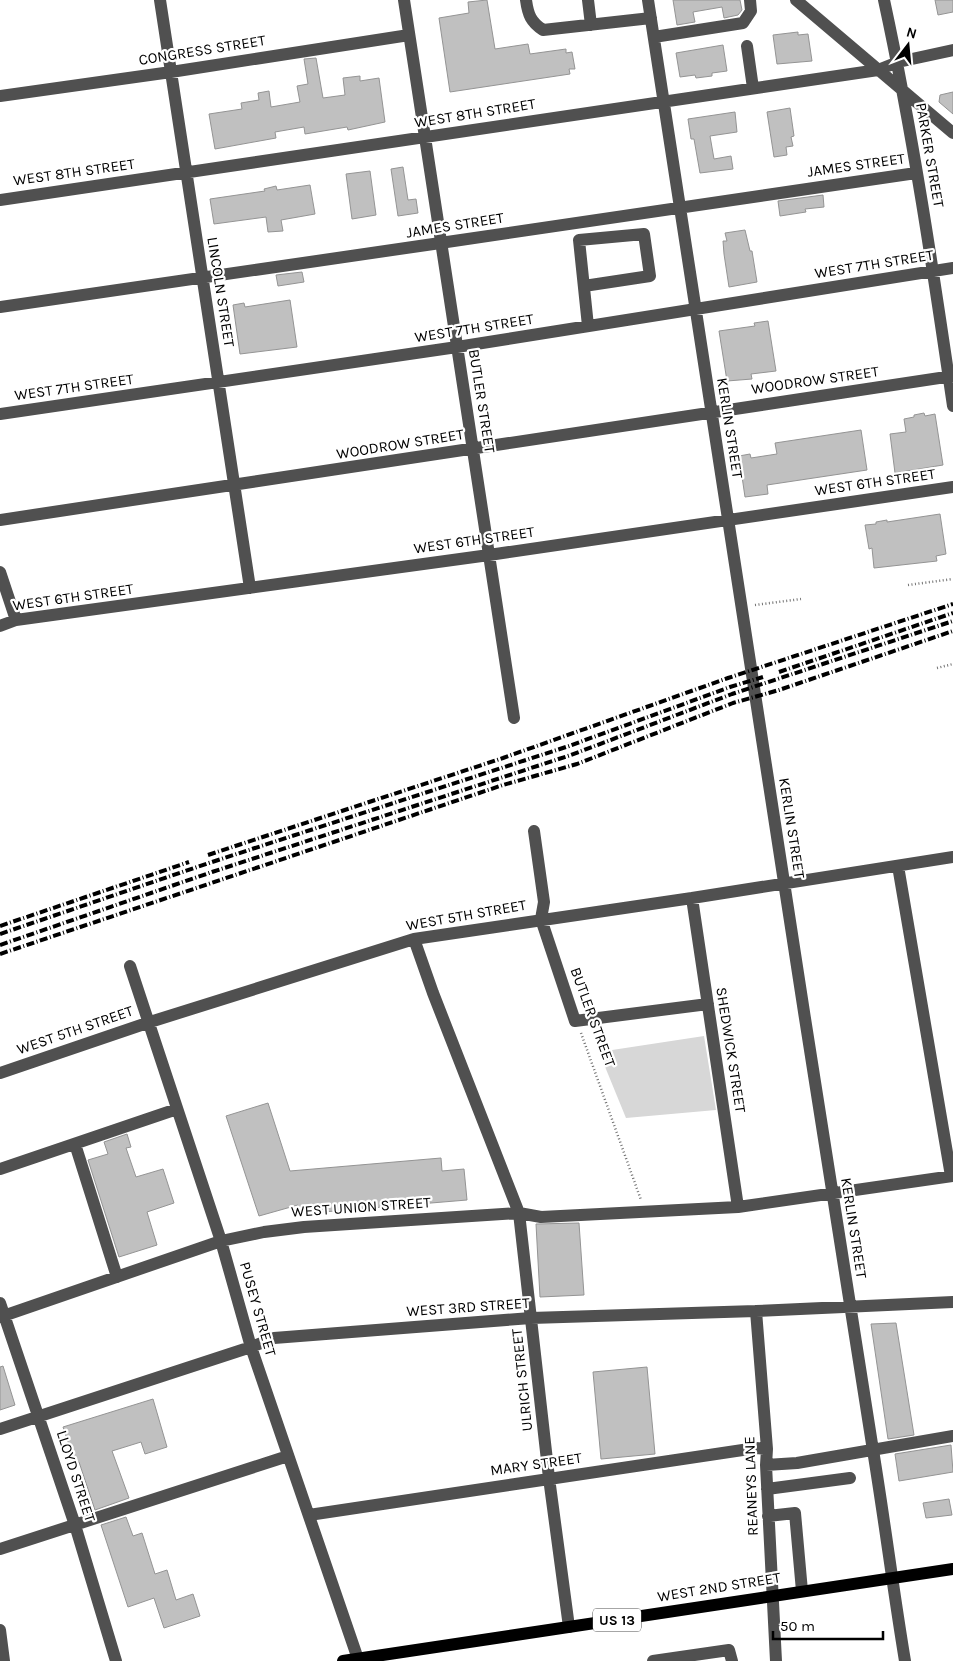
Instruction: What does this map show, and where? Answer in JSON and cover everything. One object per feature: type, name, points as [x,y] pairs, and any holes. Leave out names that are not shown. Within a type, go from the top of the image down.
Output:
[{"type":"main road","name":"WEST 2ND STREET","points":[[343,1661],[358,1658],[381,1658],[772,1595],[953,1569]]},
{"type":"street","name":"LINCOLN STREET","points":[[160,0],[250,588]]},
{"type":"street","name":"BUTLER STREET","points":[[404,0],[514,718]]},
{"type":"street","points":[[526,0],[528,14],[534,24],[543,30],[651,18]]},
{"type":"street","points":[[588,0],[591,25]]},
{"type":"street","name":"KERLIN STREET","points":[[648,0],[832,1194],[874,1450],[891,1579],[905,1661]]},
{"type":"street","points":[[654,37],[743,23],[751,11],[750,0]]},
{"type":"street","points":[[796,0],[953,133]]},
{"type":"street","name":"PARKER STREET","points":[[884,0],[898,62],[934,271],[951,376],[953,406]]},
{"type":"street","name":"CONGRESS STREET","points":[[0,96],[409,35]]},
{"type":"street","points":[[747,46],[753,88]]},
{"type":"street","name":"WEST 8TH STREET","points":[[0,200],[878,70],[898,62],[953,50]]},
{"type":"street","name":"JAMES STREET","points":[[0,307],[203,279],[916,173]]},
{"type":"street","points":[[584,286],[650,276],[644,234],[579,240],[588,326]]},
{"type":"street","name":"WEST 7TH STREET","points":[[0,414],[457,347],[953,268]]},
{"type":"street","name":"WOODROW STREET","points":[[0,520],[951,376]]},
{"type":"street","name":"WEST 6TH STREET","points":[[0,626],[16,620],[489,555],[953,487]]},
{"type":"street","points":[[0,572],[16,620]]},
{"type":"street","name":"BUTLER STREET","points":[[534,831],[544,902],[540,919],[575,1021]]},
{"type":"street","name":"WEST 5TH STREET","points":[[0,1073],[150,1022],[414,939],[953,857]]},
{"type":"street","points":[[898,866],[952,1176]]},
{"type":"street","name":"SHEDWICK STREET","points":[[692,898],[738,1207]]},
{"type":"street","name":"ULRICH STREET","points":[[414,939],[433,993],[519,1213],[549,1478],[569,1627]]},
{"type":"street","name":"PUSEY STREET","points":[[130,966],[221,1241],[251,1347],[358,1658]]},
{"type":"street","points":[[575,1021],[708,1004]]},
{"type":"street","points":[[0,1169],[177,1109]]},
{"type":"street","points":[[75,1144],[117,1277]]},
{"type":"street","name":"WEST UNION STREET","points":[[2,1317],[221,1241],[264,1232],[304,1227],[519,1213],[541,1217],[738,1207],[952,1176]]},
{"type":"street","name":"WEST 3RD STREET","points":[[0,1428],[274,1338],[531,1318],[756,1311],[953,1302]]},
{"type":"street","name":"LLOYD STREET","points":[[0,1303],[2,1317],[39,1416],[75,1525],[116,1661]]},
{"type":"street","name":"REANEYS LANE","points":[[756,1311],[767,1449],[768,1516],[776,1661]]},
{"type":"street","points":[[766,1464],[797,1463],[953,1436]]},
{"type":"street","name":"MARY STREET","points":[[309,1515],[756,1448],[767,1449]]},
{"type":"street","points":[[0,1549],[288,1456]]},
{"type":"street","points":[[767,1489],[850,1478]]},
{"type":"street","points":[[768,1516],[794,1513],[802,1591]]},
{"type":"street","points":[[0,1630],[4,1661]]},
{"type":"street","points":[[653,1661],[729,1650],[732,1661]]},
{"type":"path","points":[[908,585],[953,579]]},
{"type":"path","points":[[742,607],[801,599]]},
{"type":"path","points":[[937,668],[953,664]]},
{"type":"path","name":"BUTLER STREET","points":[[575,1021],[585,1043],[640,1193],[644,1211]]},
{"type":"shaded area","points":[[704,1036],[716,1110],[626,1118],[599,1052]]},
{"type":"building","points":[[487,0],[495,49],[528,44],[530,54],[566,49],[566,53],[572,52],[575,69],[569,69],[570,74],[450,92],[439,18],[469,13],[468,2]]},
{"type":"building","points":[[673,0],[740,0],[742,10],[738,15],[724,18],[722,7],[693,12],[695,22],[677,25]]},
{"type":"building","points":[[935,0],[953,0],[953,12],[938,15]]},
{"type":"building","points":[[798,32],[798,35],[808,34],[812,61],[777,64],[773,35]]},
{"type":"building","points":[[723,45],[727,71],[712,73],[712,76],[696,78],[695,75],[680,77],[676,53]]},
{"type":"building","points":[[316,58],[323,98],[345,95],[343,78],[360,76],[360,81],[379,78],[385,122],[348,130],[347,127],[305,134],[304,127],[275,132],[276,138],[215,149],[209,114],[242,109],[241,103],[259,100],[258,93],[269,91],[271,107],[300,102],[297,86],[308,84],[304,59]]},
{"type":"building","points":[[953,92],[953,114],[939,102],[940,95]]},
{"type":"building","points":[[790,108],[794,136],[791,137],[793,146],[786,147],[787,155],[774,157],[767,112]]},
{"type":"building","points":[[735,112],[737,132],[710,136],[714,159],[731,156],[733,169],[700,173],[694,139],[691,139],[688,119]]},
{"type":"building","points":[[403,167],[408,200],[416,199],[418,213],[398,216],[391,169]]},
{"type":"building","points":[[370,171],[376,215],[352,219],[346,174]]},
{"type":"building","points":[[310,185],[315,214],[281,220],[283,231],[268,232],[266,217],[214,224],[210,199],[265,191],[264,189],[276,186],[277,190]]},
{"type":"building","points":[[823,195],[824,207],[805,209],[806,212],[780,216],[778,201]]},
{"type":"building","points":[[745,230],[750,251],[752,251],[757,282],[729,287],[723,241],[727,241],[725,233]]},
{"type":"building","points":[[302,272],[304,282],[278,286],[276,275]]},
{"type":"building","points":[[290,300],[297,347],[240,354],[233,305],[244,303],[245,307]]},
{"type":"building","points":[[768,321],[776,371],[751,374],[752,379],[727,381],[719,331],[755,326],[754,323]]},
{"type":"building","points":[[924,413],[925,416],[935,414],[943,465],[895,473],[890,434],[906,432],[904,419]]},
{"type":"building","points":[[861,430],[867,470],[767,485],[768,494],[745,497],[739,456],[750,454],[751,458],[777,454],[775,443]]},
{"type":"building","points":[[940,514],[946,554],[936,556],[937,561],[874,568],[872,548],[869,549],[865,525],[887,520],[887,522]]},
{"type":"building","points":[[268,1103],[290,1171],[441,1158],[442,1171],[464,1169],[467,1200],[299,1214],[298,1205],[259,1216],[226,1116]]},
{"type":"building","points":[[127,1134],[131,1147],[126,1148],[136,1177],[163,1169],[174,1203],[147,1212],[157,1245],[119,1257],[88,1160],[108,1154],[104,1142]]},
{"type":"building","points":[[579,1223],[584,1295],[540,1297],[536,1224]]},
{"type":"building","points":[[896,1323],[914,1435],[888,1439],[871,1324]]},
{"type":"building","points":[[3,1366],[15,1405],[0,1410],[0,1367]]},
{"type":"building","points":[[647,1367],[655,1454],[601,1459],[593,1372]]},
{"type":"building","points":[[153,1399],[167,1447],[145,1454],[141,1442],[112,1451],[129,1498],[95,1510],[79,1462],[75,1463],[63,1427]]},
{"type":"building","points":[[951,1445],[953,1472],[899,1481],[895,1454]]},
{"type":"building","points":[[949,1499],[952,1515],[926,1518],[923,1503]]},
{"type":"building","points":[[126,1517],[133,1536],[142,1533],[155,1574],[167,1570],[176,1600],[193,1594],[200,1616],[164,1628],[154,1598],[128,1607],[101,1525]]},
{"type":"railway","points":[[208,855],[503,758],[728,678],[953,604]]},
{"type":"railway","points":[[779,672],[953,613]]},
{"type":"railway","points":[[0,945],[212,872],[571,755],[732,694],[953,621]]},
{"type":"railway","points":[[0,954],[503,785],[577,764],[733,703],[779,690],[953,631]]},
{"type":"railway","points":[[0,934],[209,863],[569,746],[730,687],[763,677]]},
{"type":"railway","points":[[0,926],[189,862]]}]
